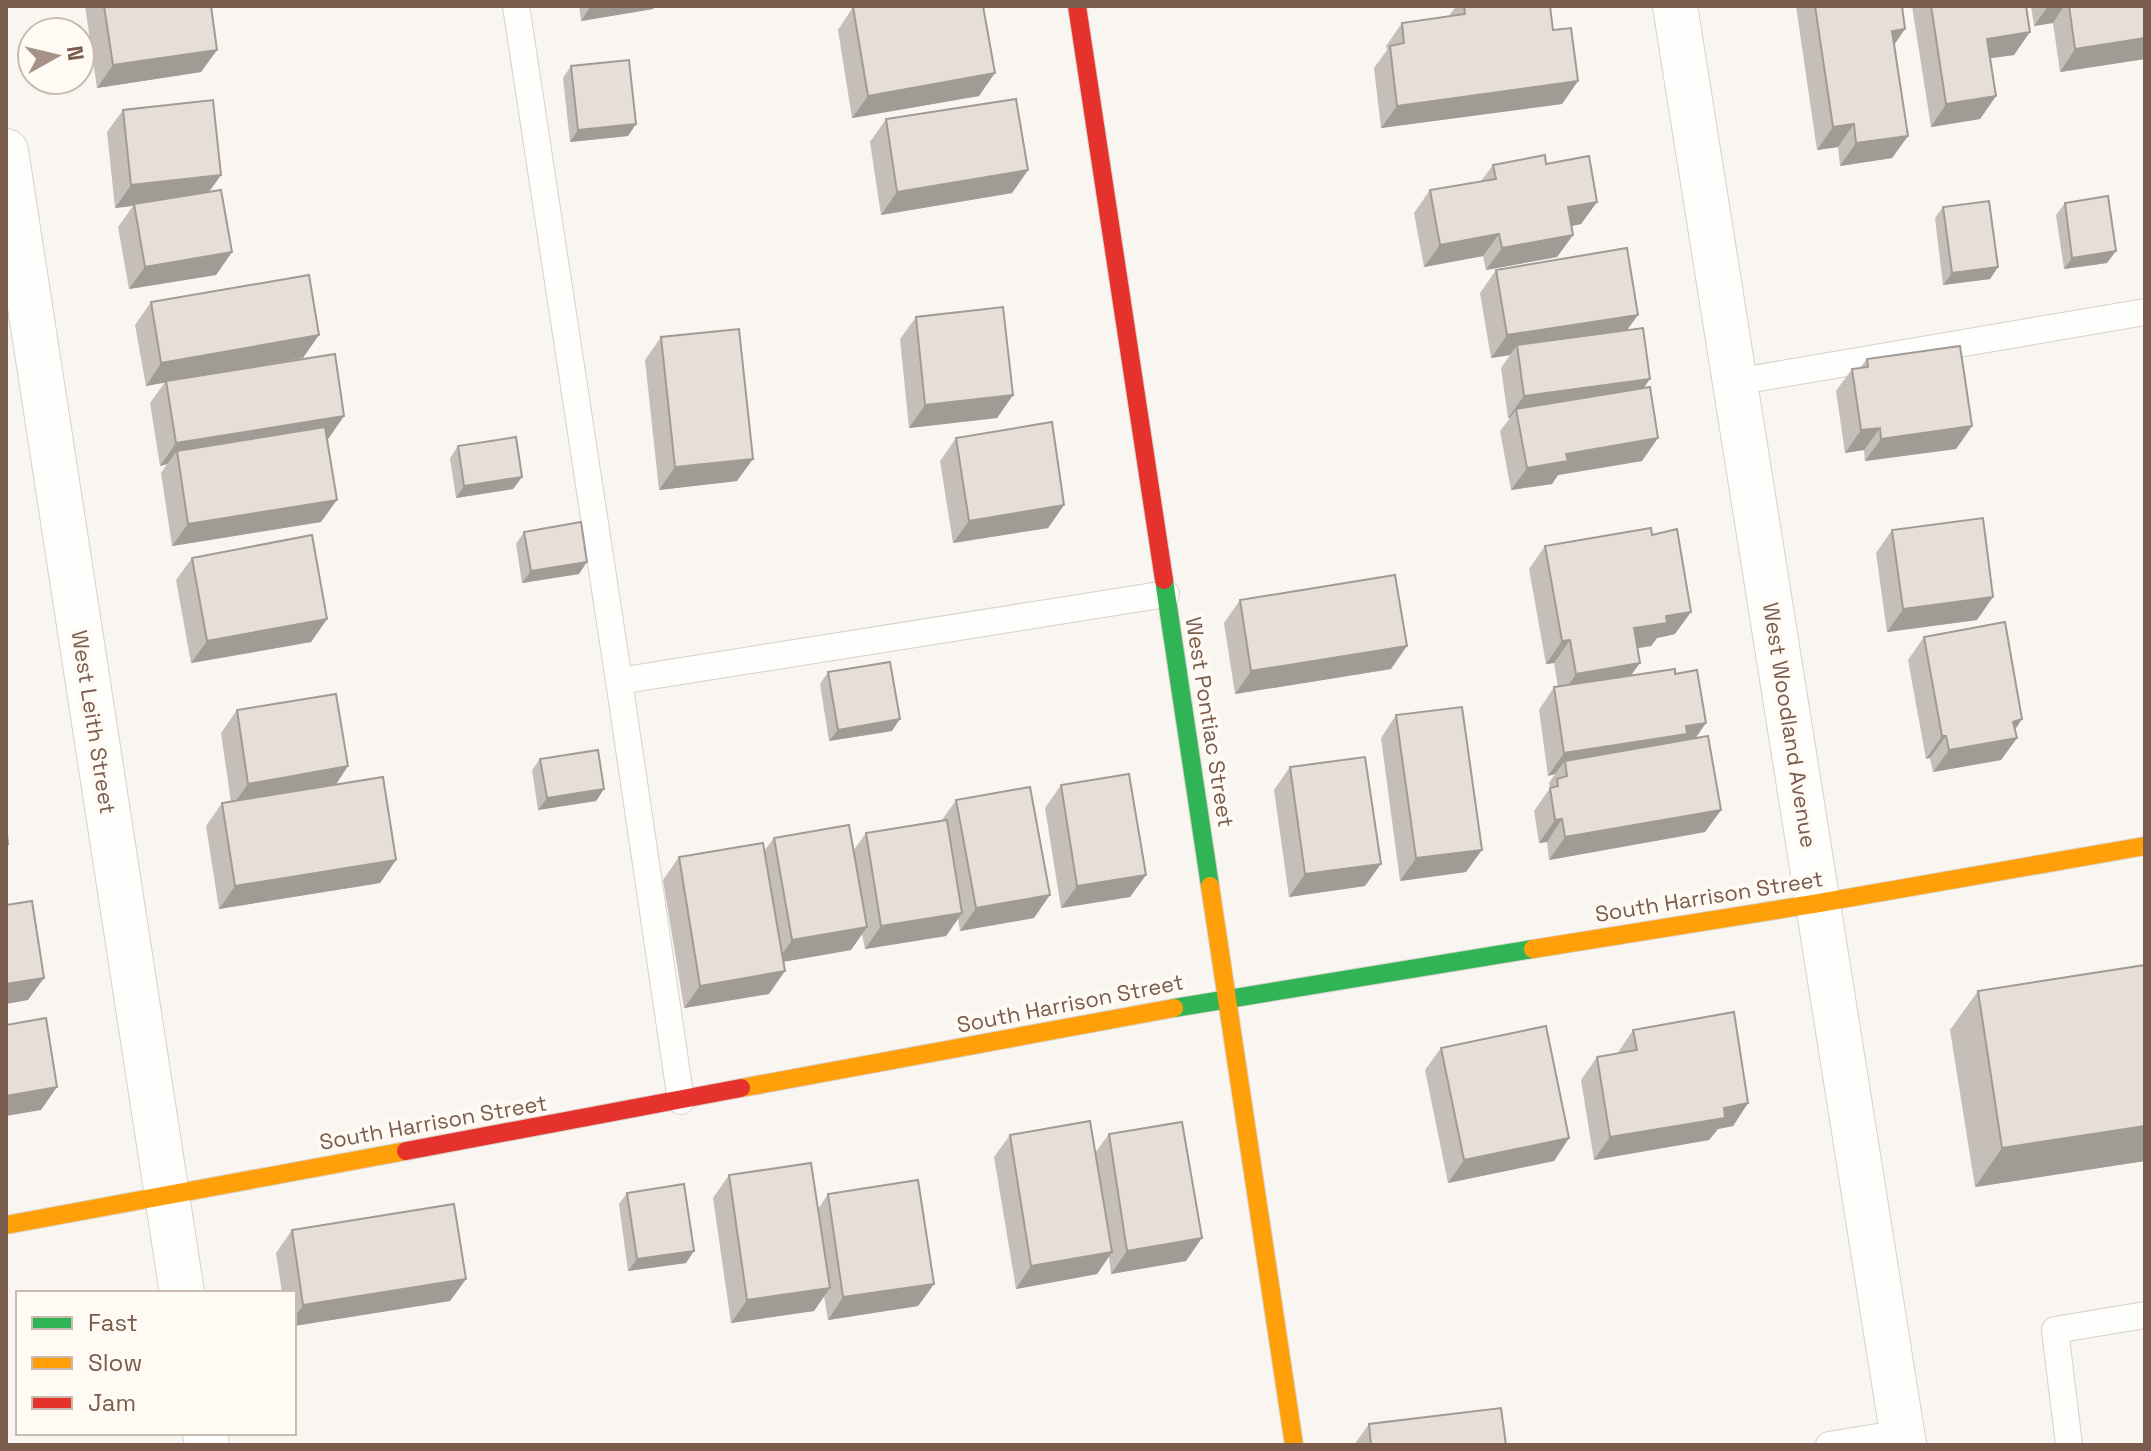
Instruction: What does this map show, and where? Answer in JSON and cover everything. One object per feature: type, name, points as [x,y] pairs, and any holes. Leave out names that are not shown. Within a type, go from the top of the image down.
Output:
[{"type":"street","name":"West Pontiac Street","points":[[1077,6],[1294,1445]]},
{"type":"street","name":"West Woodland Avenue","points":[[1675,6],[1903,1439]]},
{"type":"street","name":"West Leith Street","points":[[6,151],[182,1291]]},
{"type":"street","name":"South Harrison Street","points":[[6,1225],[1227,998],[1819,903],[2145,846]]},
{"type":"lane","points":[[516,6],[681,1101]]},
{"type":"lane","points":[[1735,382],[2145,312]]},
{"type":"lane","points":[[619,681],[1166,594]]},
{"type":"lane","points":[[2069,1445],[2055,1330],[2145,1315]]},
{"type":"lane","points":[[1829,1445],[1903,1439]]},
{"type":"building","points":[[104,6],[211,6],[217,50],[113,65]]},
{"type":"building","points":[[983,6],[995,73],[868,96],[853,7]]},
{"type":"building","points":[[1464,6],[1550,6],[1553,30],[1571,28],[1578,81],[1397,106],[1390,46],[1404,43],[1402,23],[1465,14]]},
{"type":"building","points":[[1815,6],[1902,6],[1905,29],[1892,31],[1908,136],[1856,143],[1854,124],[1833,127]]},
{"type":"building","points":[[1931,6],[2026,6],[2030,32],[1987,39],[1996,96],[1946,104]]},
{"type":"building","points":[[2069,6],[2145,6],[2145,38],[2075,49]]},
{"type":"building","points":[[629,60],[636,124],[578,130],[571,66]]},
{"type":"building","points":[[1016,99],[1028,170],[897,192],[886,119]]},
{"type":"building","points":[[213,100],[221,175],[131,185],[123,110]]},
{"type":"building","points":[[1545,155],[1546,164],[1589,156],[1597,202],[1568,207],[1573,235],[1502,248],[1499,234],[1440,245],[1430,190],[1496,179],[1493,165]]},
{"type":"building","points":[[221,190],[232,252],[145,267],[134,204]]},
{"type":"building","points":[[2108,196],[2116,251],[2072,258],[2065,203]]},
{"type":"building","points":[[1989,201],[1998,267],[1952,273],[1943,207]]},
{"type":"building","points":[[1627,248],[1638,315],[1507,335],[1496,270]]},
{"type":"building","points":[[309,275],[319,335],[161,363],[151,302]]},
{"type":"building","points":[[1003,307],[1013,395],[925,405],[916,317]]},
{"type":"building","points":[[1643,328],[1650,379],[1524,396],[1517,345]]},
{"type":"building","points":[[739,329],[753,459],[675,467],[661,337]]},
{"type":"building","points":[[1960,346],[1972,426],[1881,439],[1880,428],[1861,430],[1852,369],[1868,367],[1867,359]]},
{"type":"building","points":[[335,354],[344,416],[176,443],[166,381]]},
{"type":"building","points":[[1650,387],[1658,438],[1566,454],[1568,461],[1527,468],[1516,409]]},
{"type":"building","points":[[1052,422],[1064,505],[969,521],[956,438]]},
{"type":"building","points":[[325,427],[337,500],[188,524],[177,451]]},
{"type":"building","points":[[516,437],[522,477],[464,486],[458,446]]},
{"type":"building","points":[[1983,518],[1993,597],[1903,609],[1892,530]]},
{"type":"building","points":[[581,522],[587,562],[531,571],[524,532]]},
{"type":"building","points":[[1651,528],[1652,535],[1677,529],[1691,612],[1666,616],[1667,623],[1634,628],[1640,663],[1576,674],[1570,640],[1562,641],[1545,546]]},
{"type":"building","points":[[312,535],[327,619],[207,641],[192,558]]},
{"type":"building","points":[[1395,575],[1407,646],[1251,671],[1240,600]]},
{"type":"building","points":[[2005,622],[2022,719],[2013,722],[2017,738],[1949,750],[1946,736],[1942,736],[1924,637]]},
{"type":"building","points":[[890,662],[900,719],[838,730],[828,672]]},
{"type":"building","points":[[1675,669],[1675,674],[1697,670],[1706,723],[1686,726],[1687,734],[1564,753],[1554,687]]},
{"type":"building","points":[[336,694],[348,766],[248,784],[237,710]]},
{"type":"building","points":[[1462,707],[1482,850],[1416,858],[1396,715]]},
{"type":"building","points":[[1708,736],[1721,810],[1565,837],[1562,819],[1555,820],[1550,788],[1558,786],[1557,779],[1567,776],[1565,761]]},
{"type":"building","points":[[598,750],[604,789],[547,798],[540,759]]},
{"type":"building","points":[[1365,757],[1381,864],[1305,874],[1290,767]]},
{"type":"building","points":[[1129,774],[1146,875],[1077,886],[1061,785]]},
{"type":"building","points":[[383,777],[396,860],[235,886],[222,803]]},
{"type":"building","points":[[1030,787],[1050,895],[976,908],[956,800]]},
{"type":"building","points":[[947,820],[962,913],[881,926],[866,833]]},
{"type":"building","points":[[849,825],[867,927],[792,940],[774,838]]},
{"type":"building","points":[[763,843],[785,971],[700,986],[679,857]]},
{"type":"building","points":[[32,901],[44,978],[6,984],[6,905]]},
{"type":"building","points":[[2145,965],[2145,1126],[2002,1148],[1978,991]]},
{"type":"building","points":[[1734,1012],[1748,1103],[1724,1108],[1725,1118],[1610,1137],[1597,1057],[1637,1050],[1633,1030]]},
{"type":"building","points":[[46,1018],[57,1087],[6,1096],[6,1025]]},
{"type":"building","points":[[1546,1026],[1569,1138],[1464,1160],[1441,1048]]},
{"type":"building","points":[[1090,1121],[1112,1252],[1031,1266],[1010,1135]]},
{"type":"building","points":[[1182,1122],[1202,1238],[1127,1251],[1109,1134]]},
{"type":"building","points":[[811,1163],[830,1288],[747,1300],[729,1175]]},
{"type":"building","points":[[918,1180],[934,1284],[843,1297],[828,1194]]},
{"type":"building","points":[[684,1184],[694,1251],[637,1259],[627,1193]]},
{"type":"building","points":[[454,1204],[466,1279],[303,1305],[292,1230]]},
{"type":"building","points":[[1501,1408],[1506,1445],[1371,1445],[1369,1424]]},
{"type":"traffic: fast","points":[[1164,580],[1210,886]]},
{"type":"traffic: fast","points":[[1174,1008],[1533,949]]},
{"type":"traffic: slow","points":[[1533,949],[2145,846]]},
{"type":"traffic: slow","points":[[1210,886],[1294,1445]]},
{"type":"traffic: slow","points":[[741,1088],[1174,1008]]},
{"type":"traffic: slow","points":[[6,1225],[406,1151]]},
{"type":"traffic: jam","points":[[1077,6],[1164,580]]},
{"type":"traffic: jam","points":[[406,1151],[741,1088]]}]
